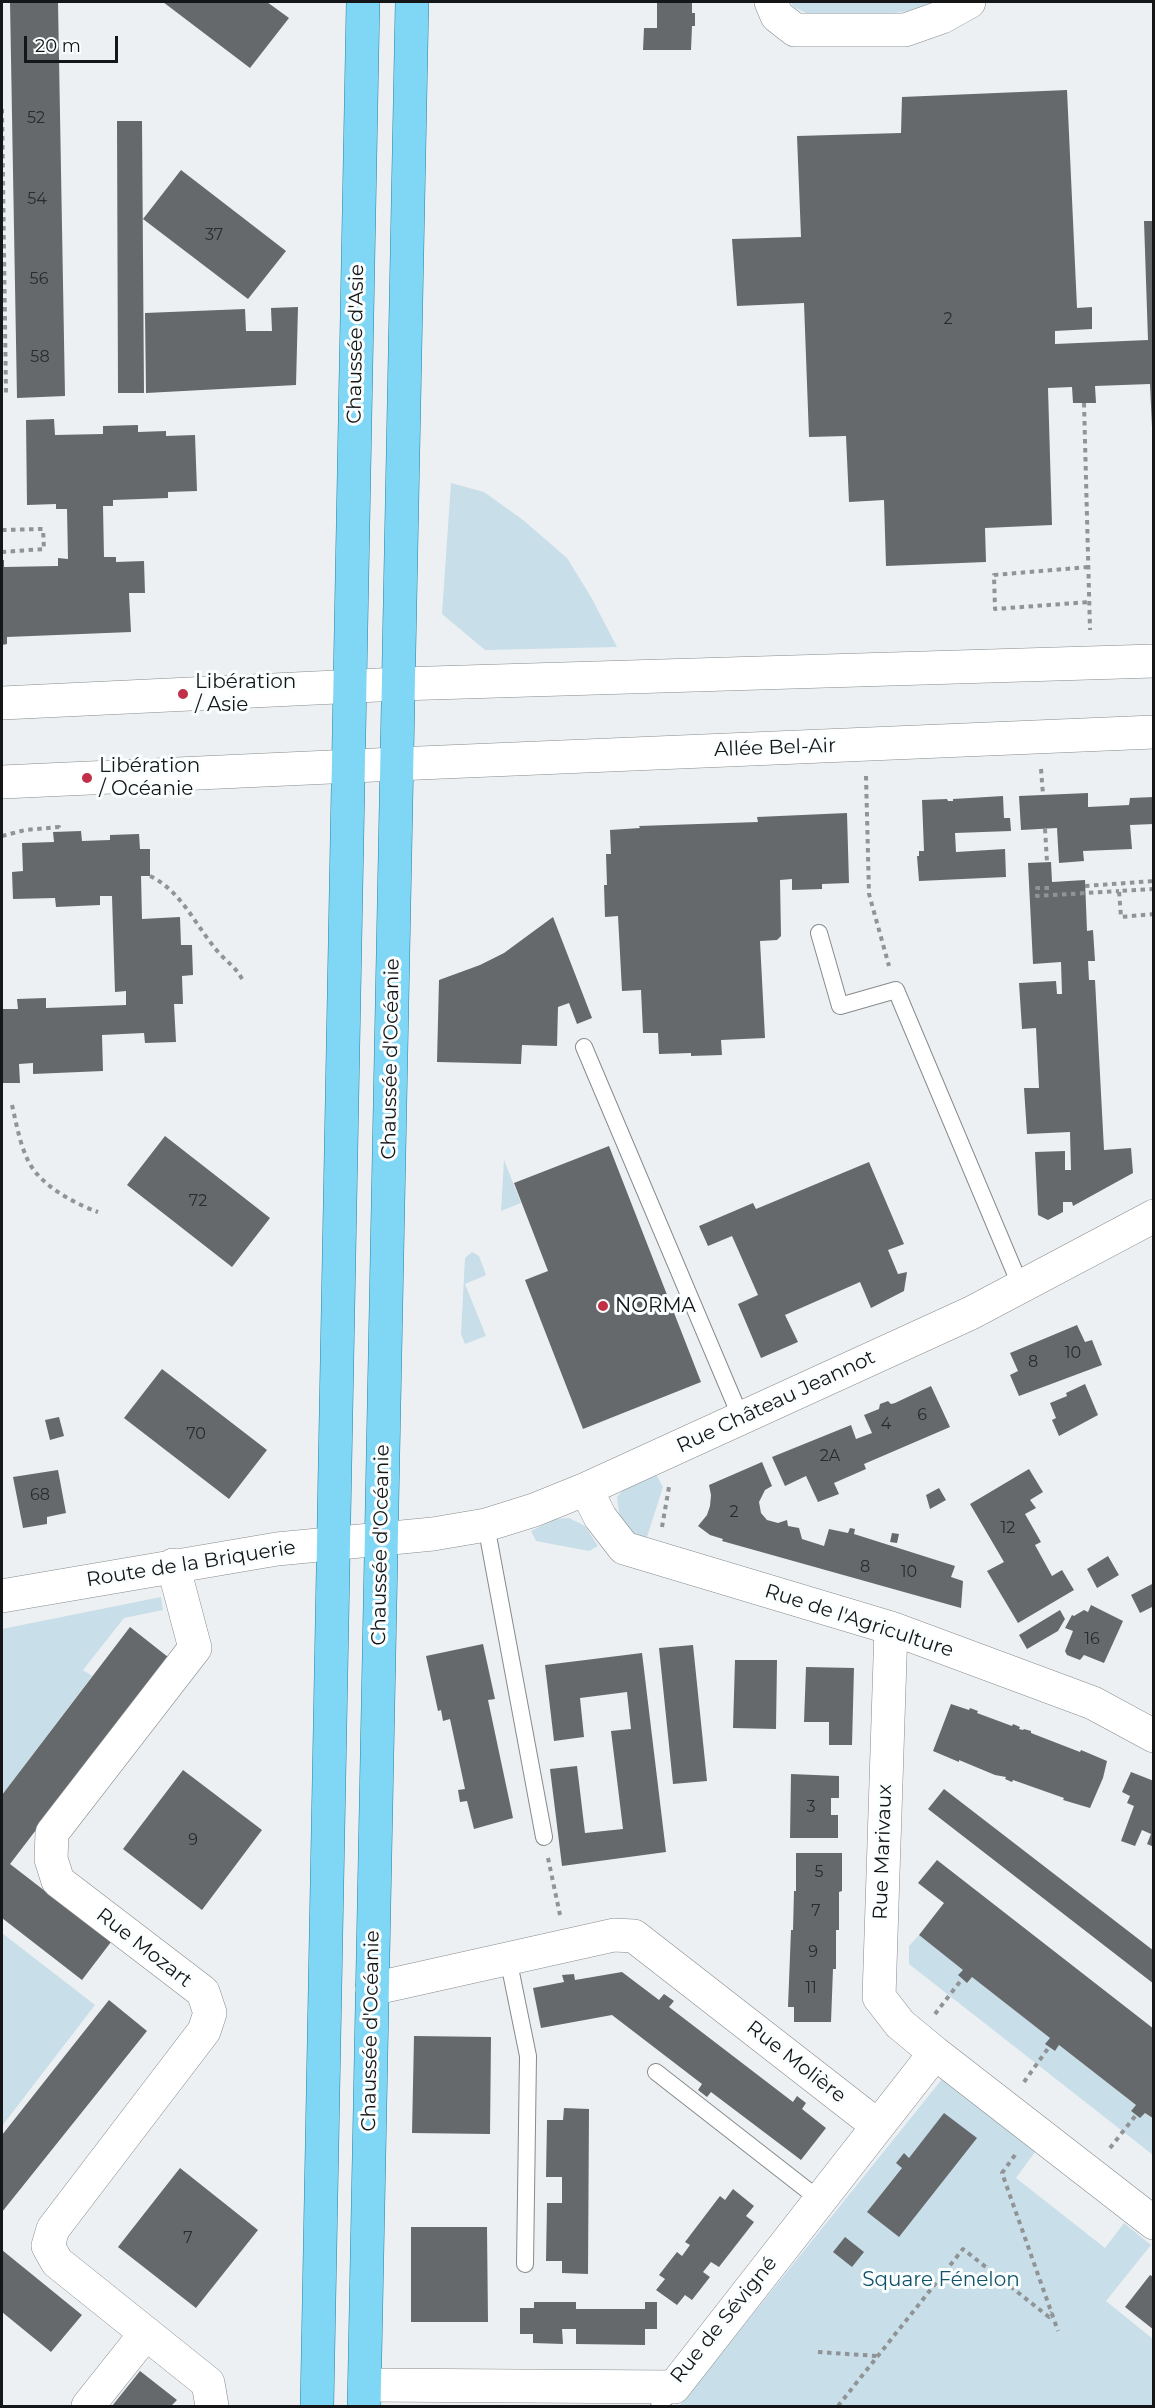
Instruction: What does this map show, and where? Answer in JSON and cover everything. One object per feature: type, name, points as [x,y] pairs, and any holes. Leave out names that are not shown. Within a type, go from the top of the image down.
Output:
[{"type":"main road","name":"Chaussée d'Asie","points":[[349,686],[363,2]]},
{"type":"main road","points":[[399,684],[412,2]]},
{"type":"main road","name":"Chaussée d'Océanie","points":[[364,2396],[399,684]]},
{"type":"main road","points":[[316,2406],[349,686]]},
{"type":"street","points":[[771,2],[777,16],[795,30],[905,30],[942,17],[969,2]]},
{"type":"street","points":[[2,703],[399,684],[1154,661]]},
{"type":"street","name":"Allée Bel-Air","points":[[2,782],[1154,732]]},
{"type":"street","name":"Rue Château Jeannot","points":[[381,1539],[433,1534],[486,1525],[534,1510],[586,1489],[971,1313],[1154,1216]]},
{"type":"street","name":"Rue de l'Agriculture","points":[[586,1489],[600,1517],[624,1548],[891,1628],[1092,1703],[1154,1736]]},
{"type":"street","name":"Route de la Briquerie","points":[[2,1596],[277,1549],[381,1539]]},
{"type":"street","name":"Rue Mozart","points":[[173,1565],[195,1648],[52,1833],[51,1859],[58,1881],[202,1992],[210,2013],[204,2031],[53,2229],[48,2246],[57,2262],[208,2384],[212,2406]]},
{"type":"street","name":"Rue Marivaux","points":[[891,1628],[879,1997],[900,2024],[935,2053]]},
{"type":"street","name":"Rue Molière","points":[[372,1989],[614,1935],[634,1936],[878,2126]]},
{"type":"street","points":[[878,2126],[935,2053],[1154,2223]]},
{"type":"street","name":"Rue de Sévigné","points":[[364,2396],[666,2397],[878,2126]]},
{"type":"street","points":[[88,2406],[146,2333]]},
{"type":"lane","points":[[819,933],[840,1006],[896,990],[1022,1287]]},
{"type":"lane","points":[[584,1047],[741,1418]]},
{"type":"lane","points":[[486,1525],[544,1837]]},
{"type":"lane","points":[[508,1958],[528,2056],[525,2264]]},
{"type":"lane","points":[[656,2072],[820,2200]]},
{"type":"path","points":[[2,109],[6,394]]},
{"type":"path","points":[[1084,403],[1090,634]]},
{"type":"path","points":[[2,530],[44,529],[44,549],[2,552]]},
{"type":"path","points":[[1088,567],[994,574],[995,609],[1089,602]]},
{"type":"path","points":[[1040,760],[1043,795]]},
{"type":"path","points":[[866,769],[869,894],[896,990]]},
{"type":"path","points":[[2,836],[25,830],[59,827],[60,832]]},
{"type":"path","points":[[1045,829],[1047,862]]},
{"type":"path","points":[[150,876],[164,882],[219,953],[238,970],[243,981]]},
{"type":"path","points":[[1085,886],[1154,881]]},
{"type":"path","points":[[1049,888],[1037,888],[1037,896],[1154,889]]},
{"type":"path","points":[[1119,891],[1121,917],[1154,914]]},
{"type":"path","points":[[12,1105],[22,1147],[37,1175],[77,1204],[98,1212]]},
{"type":"path","points":[[662,1528],[670,1483]]},
{"type":"path","points":[[544,1837],[561,1923]]},
{"type":"path","points":[[931,2018],[962,1979]]},
{"type":"path","points":[[1033,2069],[1049,2047]]},
{"type":"path","points":[[1119,2137],[1136,2115]]},
{"type":"path","points":[[1021,2148],[1002,2173],[1058,2331]]},
{"type":"path","points":[[838,2406],[963,2249],[1049,2317],[1052,2312]]},
{"type":"path","points":[[818,2352],[877,2356]]},
{"type":"green space","points":[[790,2],[933,2],[914,10],[887,14],[806,13],[794,7]]},
{"type":"green space","points":[[451,483],[484,492],[523,520],[567,558],[591,597],[617,647],[485,650],[442,614]]},
{"type":"green space","points":[[504,1160],[521,1203],[501,1211]]},
{"type":"green space","points":[[472,1252],[479,1256],[486,1275],[465,1284],[486,1336],[465,1344],[461,1334],[465,1258]]},
{"type":"green space","points":[[652,1467],[663,1487],[647,1537],[639,1537],[627,1530],[624,1525],[617,1497],[634,1478]]},
{"type":"green space","points":[[569,1518],[585,1526],[598,1546],[589,1551],[536,1541],[531,1531],[555,1519]]},
{"type":"green space","points":[[161,1597],[163,1610],[124,1618],[83,1670],[92,1676],[2,1795],[2,1629]]},
{"type":"green space","points":[[2,1933],[95,2005],[2,2126]]},
{"type":"green space","points":[[919,1935],[1050,2038],[1046,2044],[1055,2051],[1059,2045],[1136,2105],[1131,2111],[1140,2118],[1145,2113],[1153,2119],[1153,2155],[909,1964],[909,1946]]},
{"type":"green space","name":"Square Fénelon","points":[[943,2078],[1035,2152],[1016,2178],[1105,2248],[1124,2223],[1151,2245],[1106,2301],[1153,2339],[1153,2406],[679,2406]]},
{"type":"building","points":[[10,2],[58,2],[65,396],[17,398]]},
{"type":"building","points":[[163,2],[267,2],[289,18],[250,68]]},
{"type":"building","points":[[657,2],[692,2],[695,26],[692,26],[691,50],[643,50],[644,28],[657,28]]},
{"type":"building","points":[[1067,90],[1077,308],[1092,307],[1092,329],[1055,331],[1055,344],[1148,340],[1144,221],[1154,221],[1154,427],[1152,427],[1150,384],[1095,386],[1096,403],[1073,403],[1072,387],[1048,388],[1052,525],[985,528],[986,562],[886,566],[884,500],[849,502],[846,436],[809,437],[804,303],[737,306],[732,239],[801,237],[797,136],[901,133],[902,97]]},
{"type":"building","points":[[117,121],[142,121],[144,393],[118,393]]},
{"type":"building","points":[[181,170],[286,251],[248,299],[143,219]]},
{"type":"building","points":[[298,307],[296,385],[146,393],[145,313],[245,309],[246,331],[272,331],[271,308]]},
{"type":"building","points":[[54,419],[55,435],[103,434],[103,426],[138,425],[138,432],[166,431],[166,436],[195,435],[197,491],[168,492],[168,498],[113,500],[113,506],[103,506],[104,557],[116,557],[116,562],[144,561],[145,593],[129,593],[131,632],[7,637],[7,644],[2,645],[2,560],[4,560],[4,567],[58,566],[58,558],[68,559],[67,509],[56,509],[56,504],[27,505],[26,420]]},
{"type":"building","points":[[1088,793],[1088,807],[1129,805],[1130,798],[1154,797],[1154,824],[1130,825],[1132,849],[1083,851],[1084,861],[1059,863],[1057,828],[1021,830],[1019,796]]},
{"type":"building","points":[[1003,796],[1004,818],[1010,818],[1011,831],[955,833],[956,852],[1005,849],[1006,877],[919,881],[917,856],[919,856],[919,851],[924,851],[922,800],[947,799],[953,801],[953,799]]},
{"type":"building","points":[[847,813],[849,883],[822,884],[822,889],[792,890],[792,879],[780,880],[781,936],[777,940],[760,941],[765,1038],[721,1040],[722,1055],[659,1054],[658,1033],[643,1033],[641,990],[622,991],[618,916],[605,917],[604,885],[607,885],[606,854],[611,854],[610,830],[640,828],[639,826],[758,822],[757,817]]},
{"type":"building","points":[[81,831],[82,841],[110,840],[110,835],[139,834],[140,849],[150,849],[150,876],[141,876],[142,919],[180,917],[181,945],[192,945],[193,975],[182,976],[183,1004],[174,1004],[176,1042],[145,1043],[144,1033],[102,1035],[103,1071],[33,1074],[33,1063],[19,1064],[20,1083],[2,1083],[2,1009],[18,1009],[17,999],[46,998],[46,1008],[126,1005],[126,991],[115,992],[112,896],[100,896],[100,905],[56,907],[55,898],[13,899],[12,872],[23,871],[22,843],[54,842],[53,832]]},
{"type":"building","points":[[1051,862],[1052,882],[1085,880],[1087,931],[1093,930],[1095,961],[1088,961],[1089,980],[1095,980],[1104,1150],[1131,1148],[1133,1173],[1073,1206],[1072,1202],[1063,1202],[1063,1212],[1048,1220],[1038,1215],[1035,1152],[1065,1151],[1065,1170],[1071,1170],[1070,1132],[1027,1134],[1024,1088],[1039,1088],[1036,1028],[1022,1029],[1019,983],[1056,981],[1057,994],[1062,994],[1061,962],[1033,964],[1028,863]]},
{"type":"building","points":[[553,917],[592,1018],[577,1024],[569,1003],[558,1007],[557,1046],[522,1045],[521,1064],[437,1062],[439,980],[480,965],[504,953]]},
{"type":"building","points":[[165,1136],[270,1218],[232,1267],[127,1185]]},
{"type":"building","name":"NORMA","points":[[609,1146],[701,1382],[583,1429],[525,1280],[548,1271],[514,1183]]},
{"type":"building","points":[[869,1162],[904,1244],[888,1250],[898,1274],[907,1272],[904,1291],[871,1308],[860,1282],[785,1315],[798,1342],[761,1358],[738,1304],[758,1295],[732,1236],[708,1246],[699,1226],[753,1203],[756,1209]]},
{"type":"building","points":[[1077,1325],[1085,1342],[1092,1340],[1102,1365],[1019,1396],[1010,1375],[1018,1371],[1010,1353]]},
{"type":"building","points":[[162,1369],[267,1450],[229,1499],[124,1418]]},
{"type":"building","points":[[1085,1384],[1098,1415],[1059,1436],[1052,1420],[1056,1418],[1050,1403],[1067,1396],[1066,1393]]},
{"type":"building","points":[[931,1386],[950,1427],[864,1464],[866,1469],[834,1483],[839,1494],[818,1502],[806,1476],[785,1486],[772,1457],[851,1425],[856,1439],[872,1433],[864,1415],[879,1409],[880,1404],[888,1401],[891,1404],[895,1403]]},
{"type":"building","points":[[59,1417],[64,1436],[50,1440],[45,1420]]},
{"type":"building","points":[[762,1462],[772,1486],[765,1490],[759,1502],[761,1513],[767,1520],[778,1523],[787,1520],[788,1526],[799,1528],[802,1539],[824,1546],[829,1529],[848,1533],[850,1528],[855,1529],[854,1534],[955,1566],[951,1577],[963,1581],[961,1608],[722,1541],[723,1539],[710,1535],[698,1526],[707,1515],[710,1506],[709,1485]]},
{"type":"building","points":[[1029,1469],[1043,1492],[1030,1500],[1036,1508],[1025,1514],[1041,1542],[1035,1545],[1052,1576],[1062,1570],[1074,1590],[1018,1623],[987,1571],[1004,1562],[970,1504]]},
{"type":"building","points":[[58,1470],[66,1513],[47,1517],[47,1524],[23,1528],[13,1477]]},
{"type":"building","points":[[939,1488],[946,1500],[930,1509],[926,1495]]},
{"type":"building","points":[[892,1533],[899,1534],[897,1543],[890,1542]]},
{"type":"building","points":[[1108,1556],[1119,1575],[1097,1588],[1087,1569]]},
{"type":"building","points":[[1154,1583],[1154,1606],[1140,1613],[1131,1595]]},
{"type":"building","points":[[1091,1605],[1123,1621],[1104,1663],[1084,1655],[1080,1660],[1067,1655],[1065,1651],[1073,1631],[1065,1628],[1072,1615],[1084,1610],[1088,1612]]},
{"type":"building","points":[[1060,1610],[1065,1619],[1058,1631],[1027,1649],[1019,1635]]},
{"type":"building","points":[[130,1627],[168,1657],[10,1864],[111,1942],[82,1980],[2,1918],[2,1795]]},
{"type":"building","points":[[483,1644],[495,1699],[488,1700],[513,1818],[474,1829],[467,1801],[460,1802],[458,1790],[465,1789],[450,1719],[443,1721],[441,1710],[438,1711],[426,1656]]},
{"type":"building","points":[[693,1645],[707,1781],[673,1784],[659,1648]]},
{"type":"building","points":[[642,1653],[666,1852],[562,1866],[550,1769],[577,1766],[585,1833],[623,1829],[611,1731],[631,1729],[627,1692],[580,1698],[584,1737],[554,1741],[545,1665]]},
{"type":"building","points":[[735,1660],[777,1660],[776,1729],[733,1728]]},
{"type":"building","points":[[806,1667],[854,1668],[852,1745],[829,1745],[829,1722],[804,1722]]},
{"type":"building","points":[[951,1704],[969,1710],[970,1708],[978,1711],[977,1713],[1012,1726],[1013,1724],[1020,1727],[1019,1729],[1031,1731],[1031,1733],[1107,1761],[1103,1778],[1090,1808],[1013,1780],[1012,1782],[1005,1779],[1006,1777],[995,1775],[933,1751]]},
{"type":"building","points":[[183,1770],[262,1830],[202,1910],[123,1849]]},
{"type":"building","points":[[1131,1772],[1154,1781],[1154,1847],[1147,1844],[1151,1834],[1142,1830],[1135,1846],[1121,1841],[1134,1806],[1127,1803],[1130,1796],[1122,1792]]},
{"type":"building","points":[[791,1774],[839,1776],[839,1798],[831,1798],[831,1815],[838,1815],[838,1838],[790,1838]]},
{"type":"building","points":[[944,1789],[1154,1951],[1154,1984],[928,1809]]},
{"type":"building","points":[[796,1853],[842,1853],[842,1891],[839,1892],[839,1930],[836,1930],[836,1969],[833,1969],[831,2022],[794,2022],[794,2007],[788,2007],[791,1930],[793,1930],[794,1891],[796,1891]]},
{"type":"building","points":[[937,1860],[1154,2029],[1154,2119],[1145,2113],[1140,2118],[1131,2111],[1136,2105],[1059,2045],[1055,2051],[1045,2044],[1050,2038],[972,1977],[967,1983],[958,1975],[963,1970],[919,1935],[944,1903],[918,1883]]},
{"type":"building","points":[[622,1972],[659,2000],[664,1994],[674,2001],[669,2007],[793,2102],[797,2096],[806,2103],[802,2109],[826,2128],[801,2160],[711,2092],[707,2097],[698,2090],[702,2084],[612,2015],[541,2028],[533,1988],[564,1982],[562,1975],[574,1974],[575,1980]]},
{"type":"building","points":[[109,2000],[147,2031],[2,2212],[2,2135]]},
{"type":"building","points":[[414,2036],[491,2037],[490,2134],[412,2133]]},
{"type":"building","points":[[564,2108],[589,2109],[588,2274],[562,2273],[562,2261],[546,2261],[547,2203],[562,2203],[562,2177],[546,2177],[547,2120],[563,2120]]},
{"type":"building","points":[[944,2113],[977,2138],[899,2237],[867,2212],[902,2168],[896,2163],[904,2153],[909,2158]]},
{"type":"building","points":[[180,2168],[258,2230],[196,2308],[118,2247]]},
{"type":"building","points":[[733,2189],[754,2206],[746,2216],[754,2222],[719,2267],[711,2262],[703,2272],[710,2277],[692,2300],[685,2295],[677,2305],[656,2290],[665,2279],[659,2275],[677,2252],[682,2256],[690,2245],[685,2242],[720,2196],[725,2200]]},
{"type":"building","points":[[411,2227],[487,2227],[488,2322],[411,2322]]},
{"type":"building","points":[[845,2237],[864,2252],[852,2267],[833,2252]]},
{"type":"building","points":[[2,2250],[82,2315],[51,2352],[2,2312]]},
{"type":"building","points":[[1150,2275],[1154,2277],[1154,2330],[1125,2307]]},
{"type":"building","points":[[534,2302],[576,2302],[576,2309],[645,2309],[645,2302],[657,2302],[657,2329],[645,2329],[645,2345],[576,2344],[576,2329],[562,2329],[563,2344],[533,2343],[533,2334],[520,2334],[520,2308],[534,2308]]},
{"type":"building","points":[[140,2371],[177,2400],[171,2406],[112,2406]]},
{"type":"place","name":"Libération / Asie","points":[[183,694]]},
{"type":"place","name":"Libération / Océanie","points":[[87,778]]},
{"type":"place","name":"NORMA","points":[[603,1306]]}]
